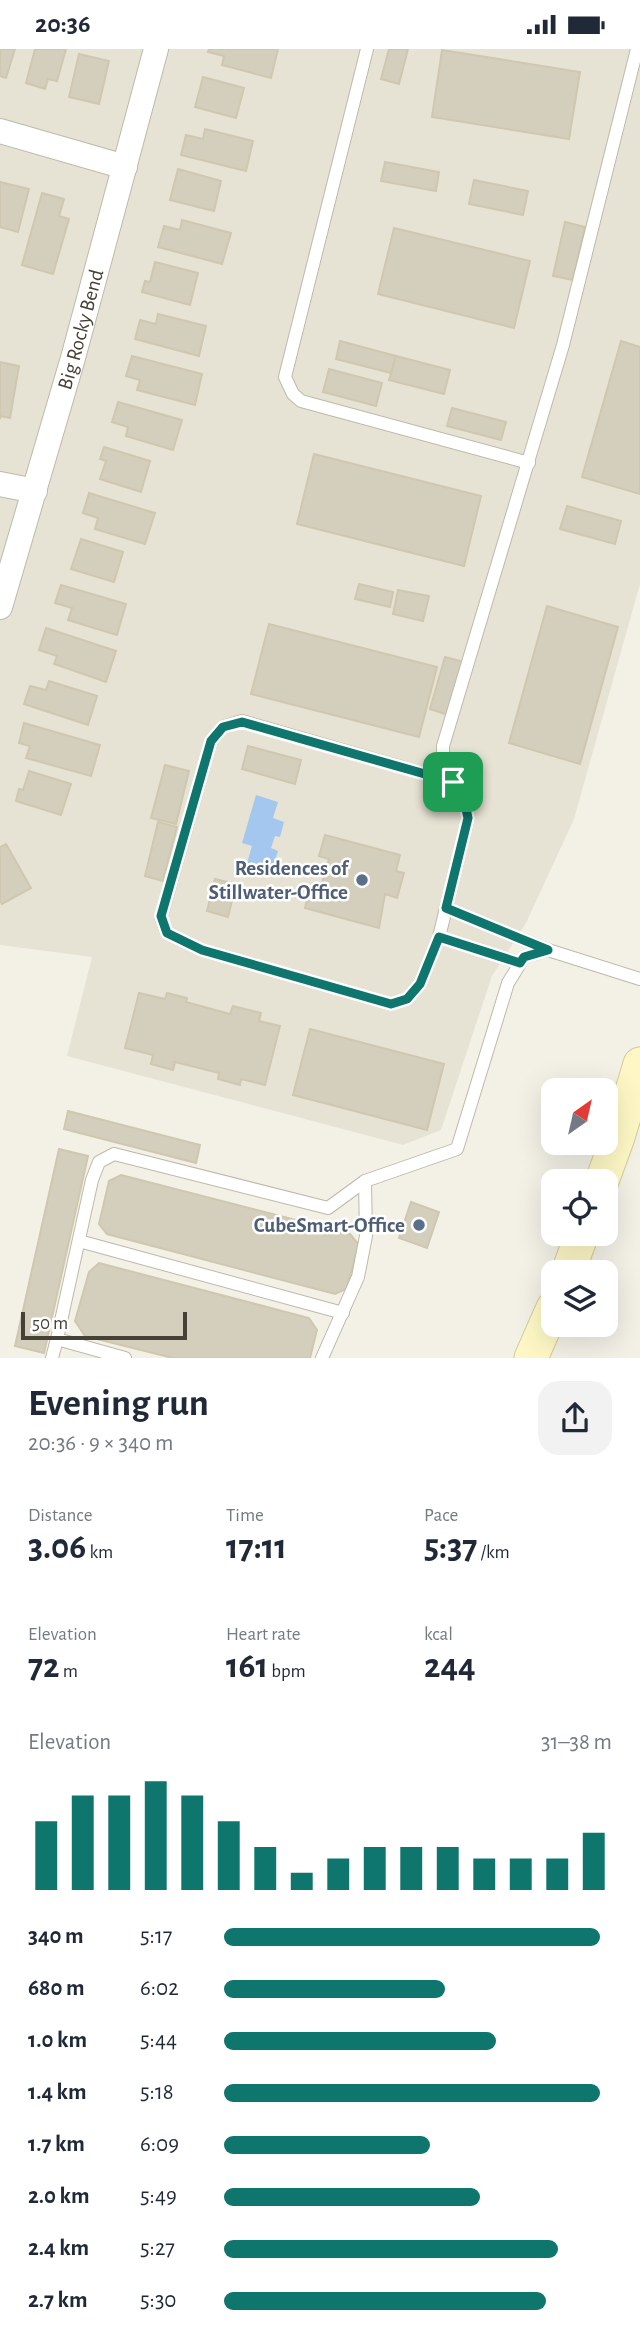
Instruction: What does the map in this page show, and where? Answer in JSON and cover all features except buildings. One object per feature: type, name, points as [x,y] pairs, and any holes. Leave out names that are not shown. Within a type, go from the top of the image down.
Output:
[{"type":"main road","points":[[606,1169],[640,1064]]},
{"type":"main road","points":[[531,1358],[541,1335]]},
{"type":"street","name":"Big Rocky Bend","points":[[0,607],[35,491],[156,49]]},
{"type":"street","points":[[0,131],[125,167]]},
{"type":"street","points":[[0,484],[35,491]]},
{"type":"lane","points":[[367,49],[285,377],[293,394],[301,401],[529,463]]},
{"type":"lane","points":[[453,782],[242,722],[223,727],[211,741],[161,916],[167,933],[202,950],[391,1004],[407,999],[420,984],[439,937],[468,818],[463,795],[443,767],[443,746],[567,332],[637,49]]},
{"type":"lane","points":[[446,908],[548,950],[640,979]]},
{"type":"lane","points":[[439,937],[520,963]]},
{"type":"lane","points":[[52,1358],[92,1180],[99,1162],[114,1154],[328,1208],[365,1181],[457,1149],[508,983],[524,957],[548,950]]},
{"type":"lane","points":[[322,1358],[358,1277],[366,1236],[365,1181]]},
{"type":"lane","points":[[79,1241],[342,1313]]},
{"type":"lane","points":[[57,1339],[125,1358]]},
{"type":"shaded area","points":[[0,49],[640,49],[640,584],[574,819],[526,923],[492,976],[441,1130],[403,1145],[67,1056],[92,957],[0,945]]},
{"type":"water","points":[[256,795],[278,802],[273,818],[284,822],[280,837],[275,836],[271,848],[278,851],[272,870],[247,863],[252,846],[242,843]]},
{"type":"place","name":"Residences of Stillwater-Office","points":[[362,880]]},
{"type":"place","name":"CubeSmart-Office","points":[[419,1225]]},
{"type":"route","points":[[242,722],[453,782],[463,795],[468,818],[446,908],[548,950],[524,957],[520,963],[439,937],[420,984],[407,999],[391,1004],[202,950],[167,933],[161,916],[211,741],[223,727],[242,722]]}]
